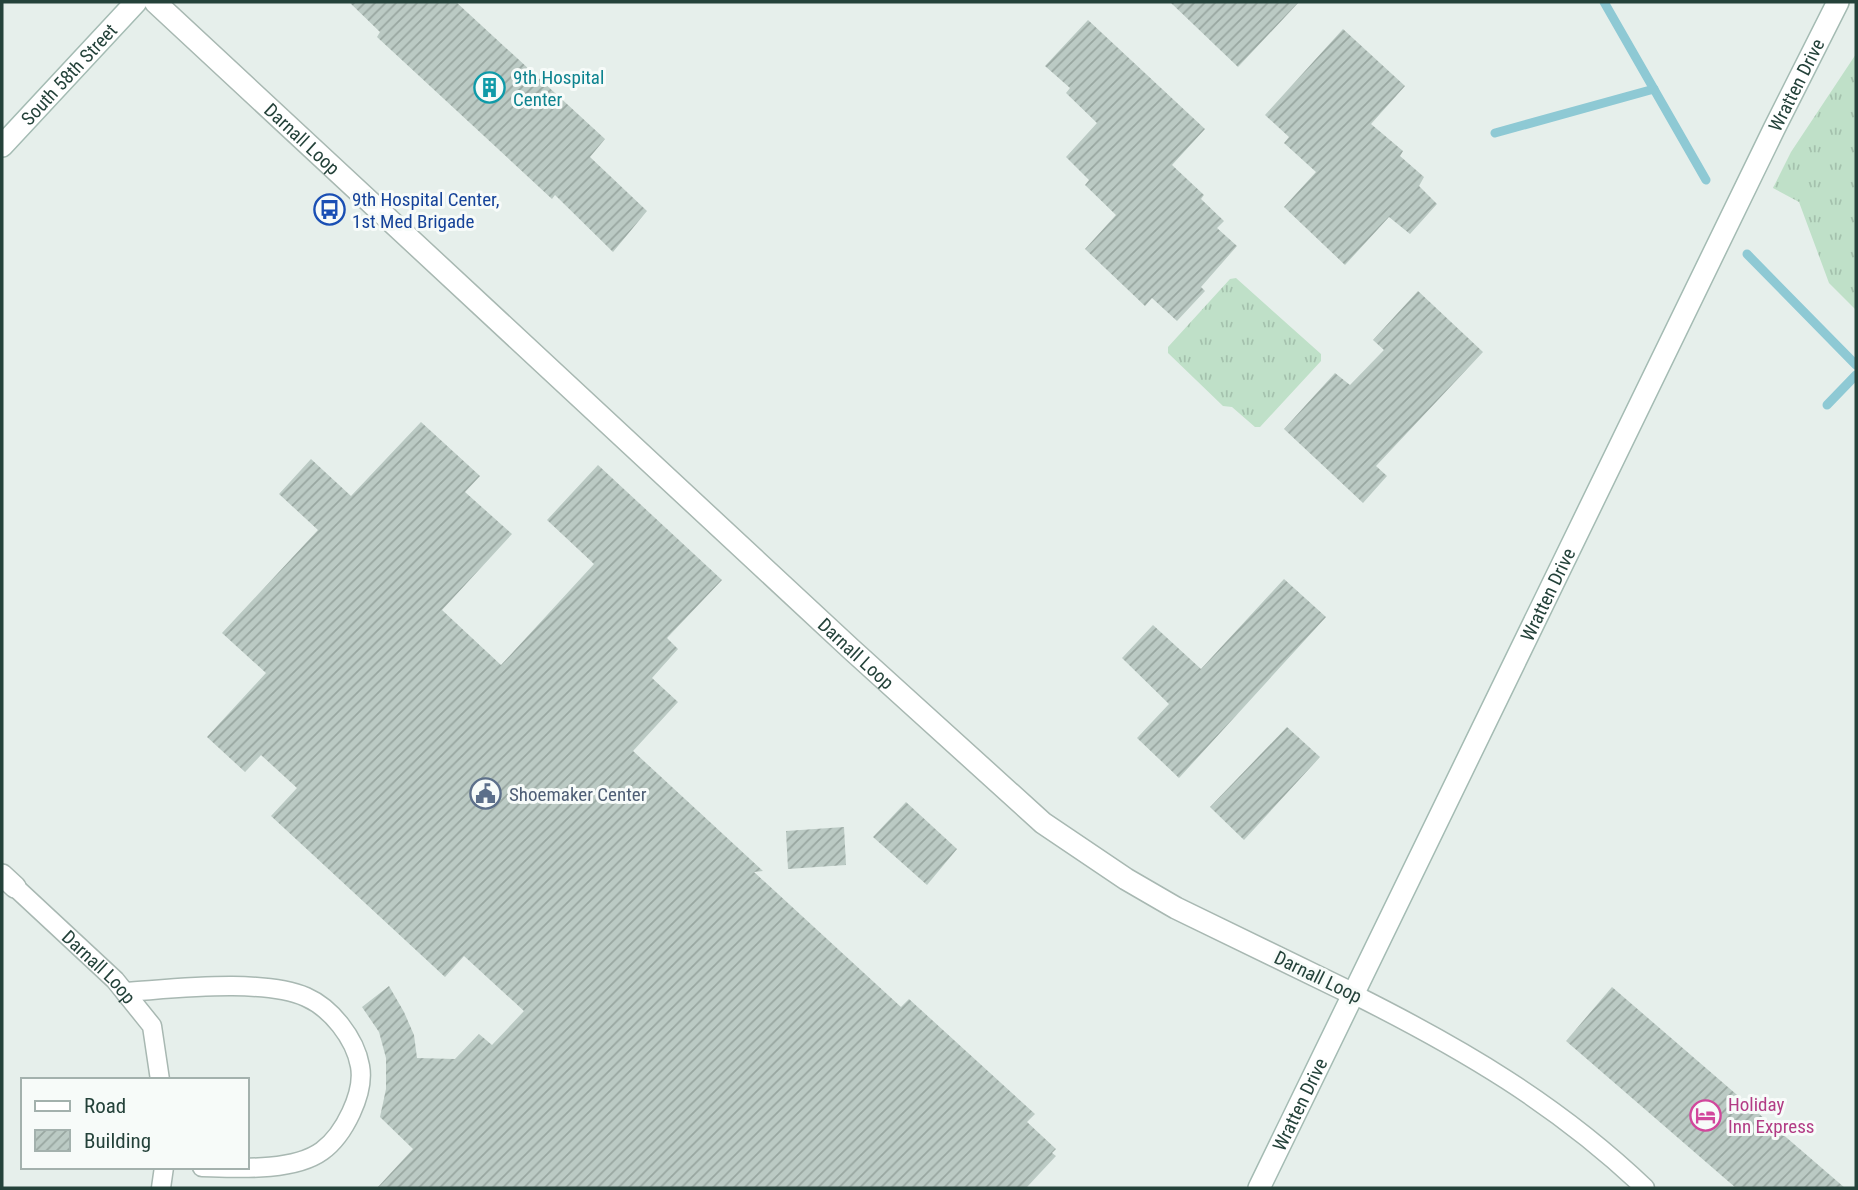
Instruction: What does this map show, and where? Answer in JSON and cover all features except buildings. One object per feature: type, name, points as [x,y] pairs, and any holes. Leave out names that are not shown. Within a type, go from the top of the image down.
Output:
[{"type":"street","name":"South 58th Street","points":[[2,146],[136,2]]},
{"type":"street","name":"Darnall Loop","points":[[155,2],[822,622],[1043,822],[1126,879],[1176,908],[1353,994]]},
{"type":"street","name":"Wratten Drive","points":[[1259,1188],[1773,129],[1838,2]]},
{"type":"lane","name":"Darnall Loop","points":[[8,881],[115,980],[152,1026],[160,1078]]},
{"type":"lane","points":[[125,992],[218,987],[271,989],[306,997],[332,1013],[349,1040],[360,1067],[356,1101],[342,1130],[322,1152],[293,1163],[248,1168]]},
{"type":"lane","name":"Darnall Loop","points":[[1353,994],[1457,1048],[1544,1105],[1612,1157],[1644,1188]]},
{"type":"lane","points":[[161,1188],[164,1169]]},
{"type":"green space","points":[[1856,54],[1856,310],[1829,283],[1799,202],[1773,188],[1791,152]]},
{"type":"green space","points":[[1236,278],[1321,354],[1321,361],[1260,427],[1255,427],[1232,407],[1223,406],[1168,353],[1168,347],[1230,279]]},
{"type":"waterway","points":[[1604,2],[1706,180]]},
{"type":"waterway","points":[[1495,133],[1654,89]]},
{"type":"waterway","points":[[1747,254],[1856,365]]},
{"type":"waterway","points":[[1827,405],[1856,375]]},
{"type":"place","name":"9th Hospital Center","points":[[490,88]]},
{"type":"place","name":"9th Hospital Center, 1st Med Brigade","points":[[329,210]]},
{"type":"place","name":"Shoemaker Center","points":[[486,794]]},
{"type":"place","name":"Holiday Inn Express","points":[[1705,1115]]}]
